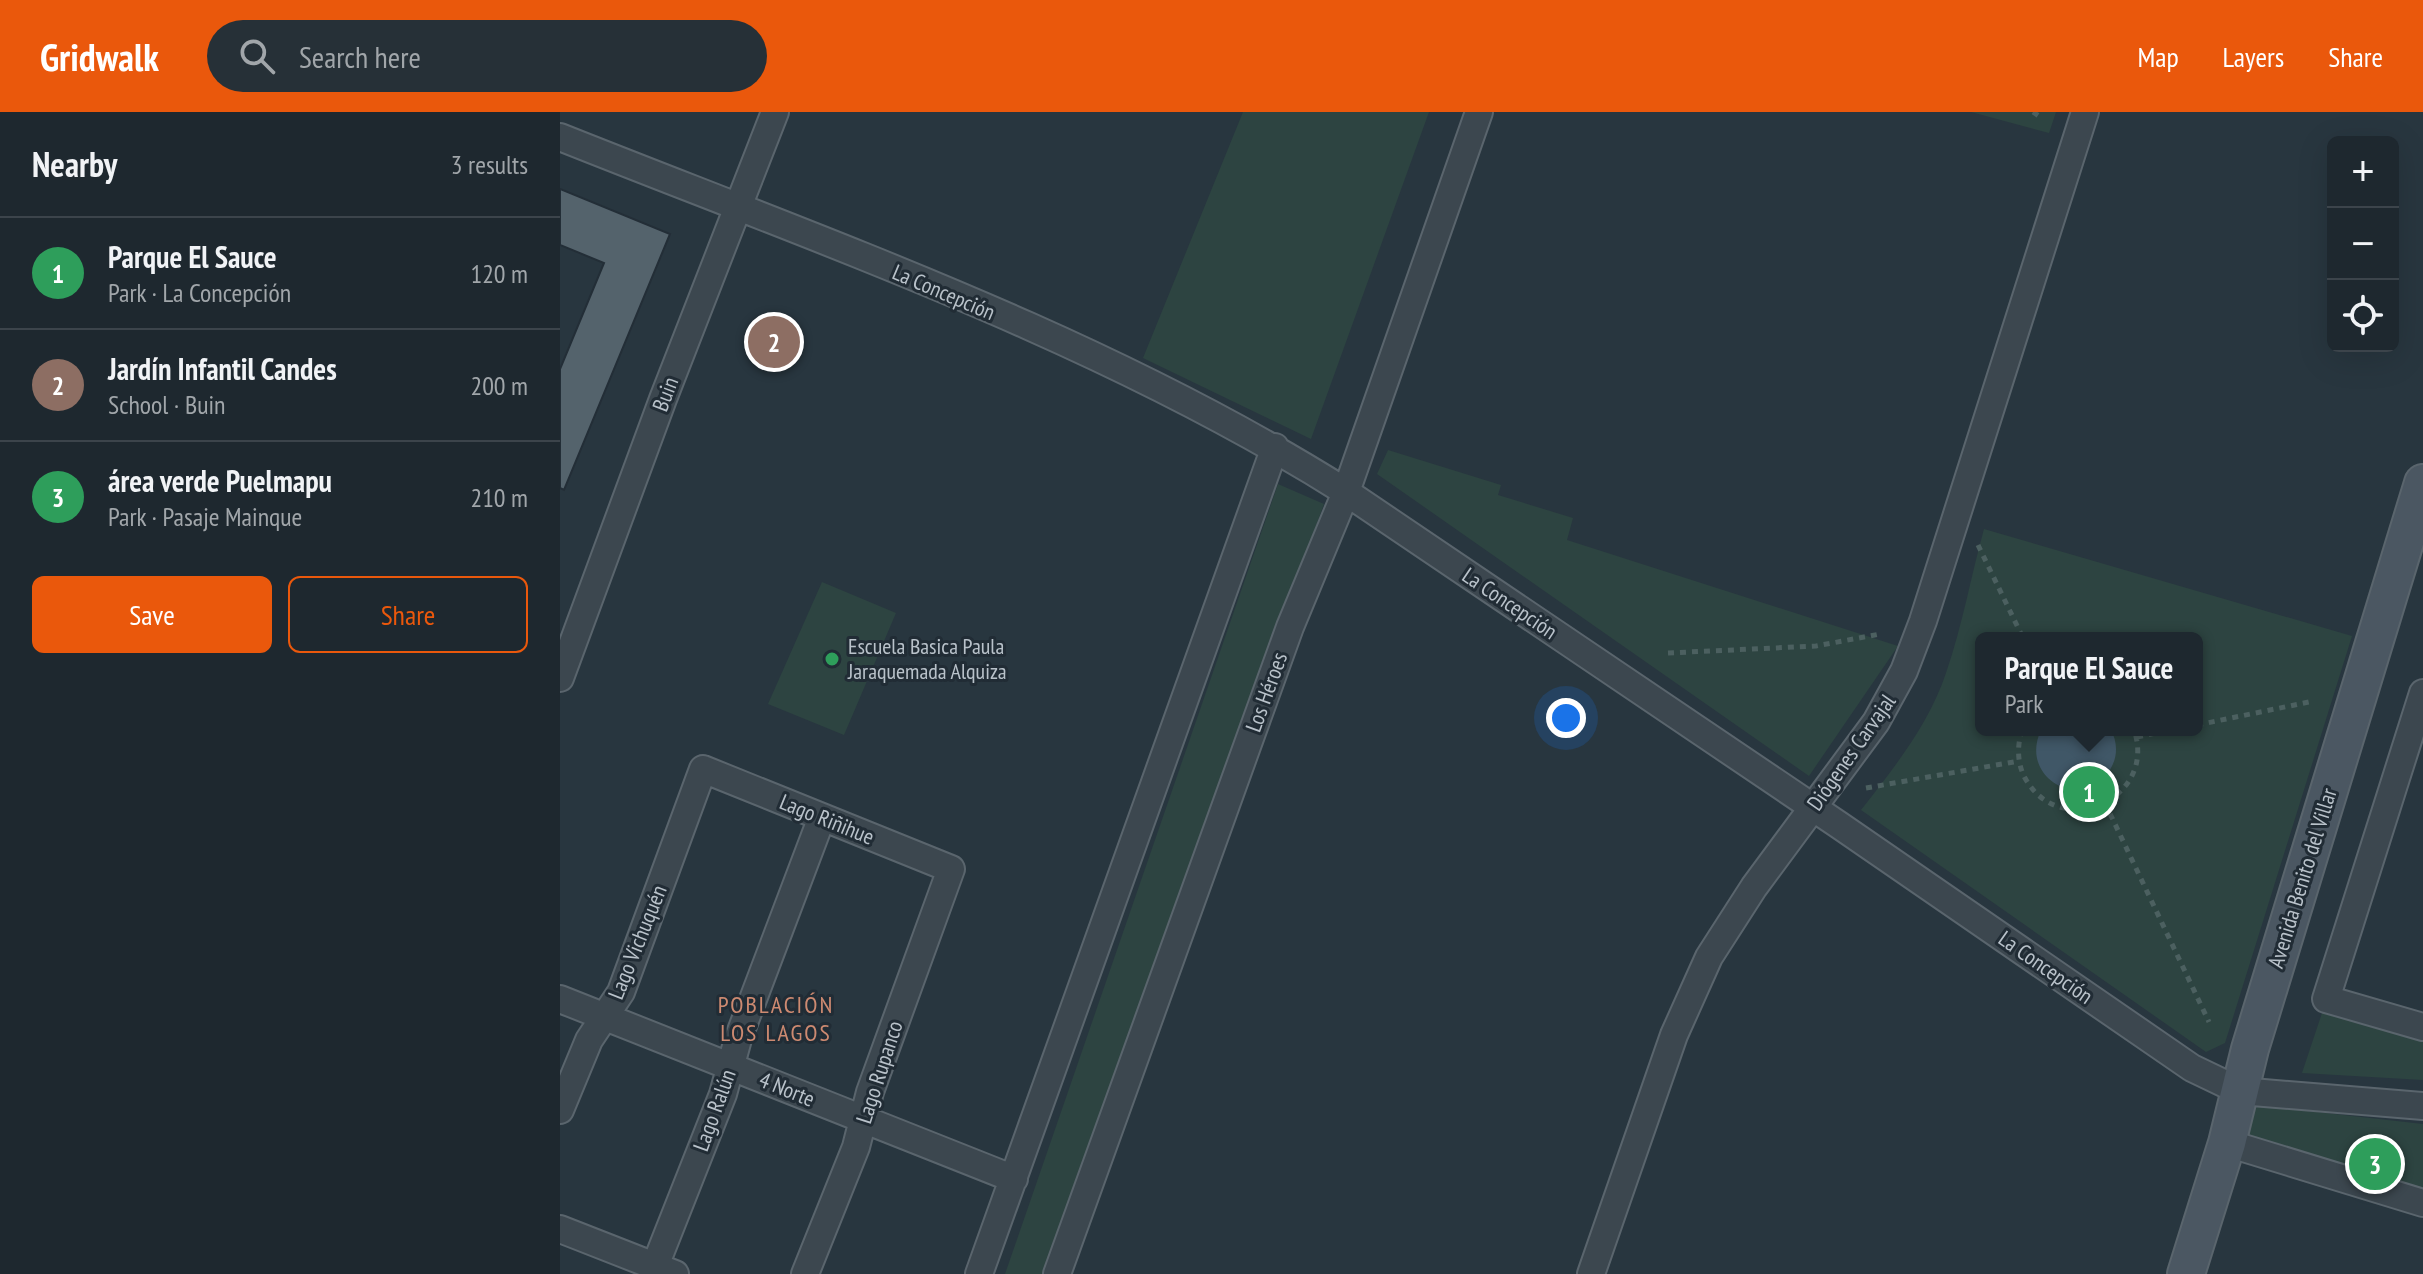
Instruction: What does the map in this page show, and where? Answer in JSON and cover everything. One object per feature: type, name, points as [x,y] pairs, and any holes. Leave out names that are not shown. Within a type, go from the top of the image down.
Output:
[{"type":"street","name":"Buin","points":[[560,678],[775,112]]},
{"type":"street","name":"Los Héroes","points":[[1057,1274],[1290,627],[1346,492],[1479,112]]},
{"type":"street","name":"Diógenes Carvajal","points":[[1591,1274],[1690,995],[1730,921],[1876,722],[1914,647],[2085,112]]},
{"type":"street","name":"La Concepción","points":[[560,137],[940,289],[1173,393],[1275,447],[1813,808],[2192,1068],[2240,1091],[2423,1106]]},
{"type":"street","points":[[979,1274],[1275,447]]},
{"type":"street","name":"Avenida Benito del Villar","points":[[2186,1274],[2227,1143],[2250,1049],[2423,483]]},
{"type":"street","points":[[2423,693],[2326,999],[2423,1027]]},
{"type":"street","name":"Lago Riñihue","points":[[703,769],[951,869]]},
{"type":"street","name":"Lago Vichuquén","points":[[560,1110],[589,1040],[621,992],[703,769]]},
{"type":"street","name":"Lago Ralún","points":[[665,1270],[738,1039],[822,817]]},
{"type":"street","name":"Lago Rupanco","points":[[805,1274],[856,1147],[870,1092],[951,869]]},
{"type":"street","name":"4 Norte","points":[[560,999],[1014,1179]]},
{"type":"street","points":[[2227,1143],[2423,1203]]},
{"type":"street","points":[[560,1229],[665,1270]]},
{"type":"path","points":[[2033,112],[2042,118]]},
{"type":"path","points":[[1978,545],[2020,632]]},
{"type":"path","points":[[1668,653],[1816,646],[1880,634]]},
{"type":"path","points":[[2203,724],[2309,702]]},
{"type":"path","points":[[2021,736],[2019,761],[2030,786],[2051,803],[2078,810],[2105,803],[2116,796],[2132,776],[2136,763],[2135,736]]},
{"type":"path","points":[[1866,788],[2019,761]]},
{"type":"path","points":[[2105,803],[2209,1022]]},
{"type":"green space","points":[[1243,112],[1429,112],[1311,439],[1143,358]]},
{"type":"green space","points":[[1971,112],[2056,112],[2049,133]]},
{"type":"green space","points":[[1388,450],[1501,485],[1498,495],[1573,518],[1567,540],[1898,646],[1809,776],[1377,474]]},
{"type":"green space","points":[[1278,484],[1324,504],[1045,1274],[1005,1274]]},
{"type":"green space","points":[[1984,529],[2352,636],[2225,1043],[2206,1052],[1861,810],[1910,745],[1930,710],[1957,638]]},
{"type":"green space","name":"Escuela Basica Paula Jaraquemada Alquiza","points":[[822,582],[896,613],[844,735],[768,704]]},
{"type":"green space","points":[[2322,1013],[2423,1039],[2423,1080],[2302,1073]]},
{"type":"green space","points":[[2245,1104],[2423,1124],[2423,1193],[2229,1135]]},
{"type":"water","points":[[2039,736],[2114,736],[2116,748],[2112,766],[2101,781],[2088,788],[2073,790],[2059,786],[2047,777],[2039,764],[2036,748]]},
{"type":"building","points":[[560,189],[670,234],[564,490],[560,488],[560,369],[604,263],[560,245]]},
{"type":"place","name":"Jardín Infantil Candes","points":[[774,342]]},
{"type":"place","name":"Escuela Basica Paula Jaraquemada Alquiza","points":[[832,659]]},
{"type":"place","name":"Parque El Sauce","points":[[2089,792]]},
{"type":"place","name":"área verde Puelmapu","points":[[2375,1164]]},
{"type":"district","name":"POBLACIÓN LOS LAGOS","points":[[776,1018]]}]
